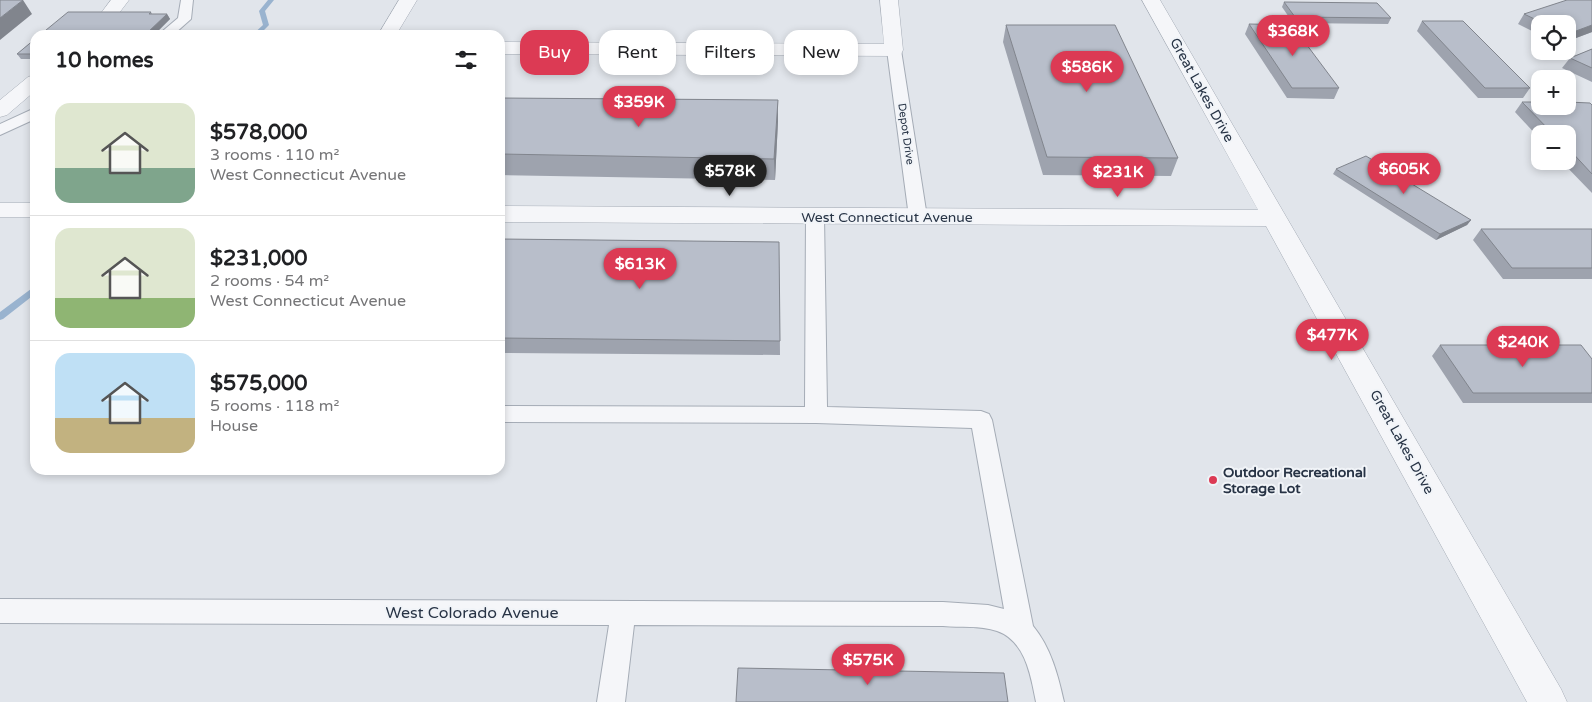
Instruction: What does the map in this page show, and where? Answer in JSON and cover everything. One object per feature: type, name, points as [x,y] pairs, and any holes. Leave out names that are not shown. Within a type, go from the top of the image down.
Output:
[{"type":"street","points":[[93,30],[107,17],[120,0]]},
{"type":"street","points":[[390,30],[408,0]]},
{"type":"street","name":"Depot Drive","points":[[889,0],[894,50]]},
{"type":"street","name":"Great Lakes Drive","points":[[1151,0],[1217,120],[1275,218],[1548,702]]},
{"type":"street","points":[[505,48],[894,50]]},
{"type":"street","points":[[0,112],[30,85]]},
{"type":"street","points":[[0,210],[30,210]]},
{"type":"street","name":"West Connecticut Avenue","points":[[505,214],[1275,218]]},
{"type":"lane","points":[[171,30],[184,19],[187,0]]},
{"type":"lane","name":"Depot Drive","points":[[894,50],[918,217]]},
{"type":"lane","points":[[0,130],[30,115]]},
{"type":"lane","points":[[814,216],[816,415]]},
{"type":"lane","points":[[505,414],[816,415],[981,420],[1021,630],[1033,647],[1044,674],[1050,702]]},
{"type":"lane","name":"West Colorado Avenue","points":[[0,611],[943,614],[1000,620],[1021,630]]},
{"type":"lane","points":[[611,702],[623,614]]},
{"type":"building","points":[[0,0],[23,0],[0,18]]},
{"type":"building","points":[[1567,0],[1592,0],[1592,25],[1576,31],[1576,15],[1531,15],[1531,17],[1524,14]]},
{"type":"building","points":[[1284,2],[1377,3],[1391,18],[1295,17]]},
{"type":"building","points":[[68,12],[151,12],[149,14],[167,14],[150,30],[46,30]]},
{"type":"building","points":[[1422,21],[1463,21],[1530,88],[1485,88]]},
{"type":"building","points":[[1249,24],[1292,25],[1339,88],[1292,88]]},
{"type":"building","points":[[1006,25],[1115,25],[1178,158],[1047,157]]},
{"type":"building","points":[[30,43],[30,54],[17,54]]},
{"type":"building","points":[[1592,49],[1592,68],[1574,60],[1576,60],[1576,56]]},
{"type":"building","points":[[505,98],[778,100],[774,159],[505,154]]},
{"type":"building","points":[[1522,102],[1531,102],[1531,111]]},
{"type":"building","points":[[1576,102],[1590,103],[1592,105],[1592,174],[1576,157],[1576,125],[1544,125],[1535,115],[1576,115]]},
{"type":"building","points":[[1366,156],[1471,220],[1440,234],[1336,169]]},
{"type":"building","points":[[1481,229],[1592,229],[1592,268],[1512,268]]},
{"type":"building","points":[[505,239],[779,242],[780,341],[505,338]]},
{"type":"building","points":[[1440,345],[1581,345],[1592,359],[1592,393],[1473,393]]},
{"type":"building","points":[[738,668],[1004,673],[1008,702],[736,702]]},
{"type":"waterway","points":[[260,30],[266,25],[262,11],[271,0]]},
{"type":"waterway","points":[[0,317],[30,293]]},
{"type":"place","name":"Outdoor Recreational Storage Lot","points":[[1213,480]]}]
